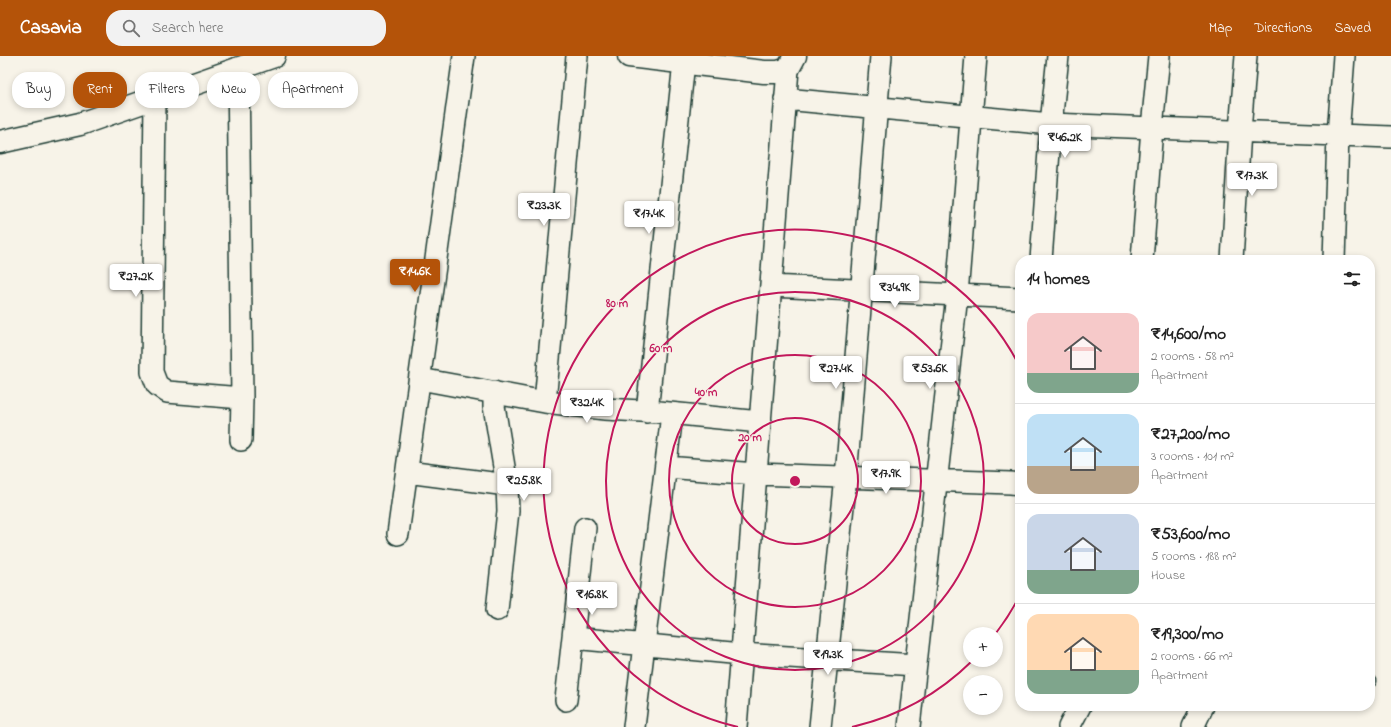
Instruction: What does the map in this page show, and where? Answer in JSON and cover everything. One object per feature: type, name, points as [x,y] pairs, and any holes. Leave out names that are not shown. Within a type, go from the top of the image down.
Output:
[{"type":"street","points":[[199,82],[274,56]]},
{"type":"street","points":[[398,534],[464,56]]},
{"type":"street","points":[[545,402],[577,56]]},
{"type":"street","points":[[629,56],[692,61],[764,72],[778,72],[791,62]]},
{"type":"street","points":[[820,727],[846,477],[881,56]]},
{"type":"street","points":[[909,727],[957,295],[976,56]]},
{"type":"street","points":[[1041,255],[1051,124],[1058,56]]},
{"type":"street","points":[[1142,255],[1159,56]]},
{"type":"street","points":[[1232,255],[1246,56]]},
{"type":"street","points":[[1334,255],[1338,135],[1344,56]]},
{"type":"street","points":[[647,412],[692,61]]},
{"type":"street","points":[[736,727],[785,99],[791,62]]},
{"type":"street","points":[[238,68],[242,398],[241,440]]},
{"type":"street","points":[[785,99],[1051,124],[1391,137]]},
{"type":"street","points":[[5,137],[80,124],[135,105]]},
{"type":"street","points":[[155,108],[152,372],[157,385],[167,392],[242,398]]},
{"type":"street","points":[[771,286],[1015,298]]},
{"type":"street","points":[[420,379],[545,402],[605,409],[760,422]]},
{"type":"street","points":[[494,392],[494,406],[507,485],[508,511],[497,610]]},
{"type":"street","points":[[634,727],[672,414]]},
{"type":"street","points":[[666,467],[756,474],[1015,484]]},
{"type":"street","points":[[407,472],[507,485]]},
{"type":"street","points":[[566,700],[585,528]]},
{"type":"street","points":[[572,638],[742,654],[916,665]]},
{"type":"street","points":[[1069,727],[1077,711]]},
{"type":"street","points":[[1192,727],[1200,711]]}]
